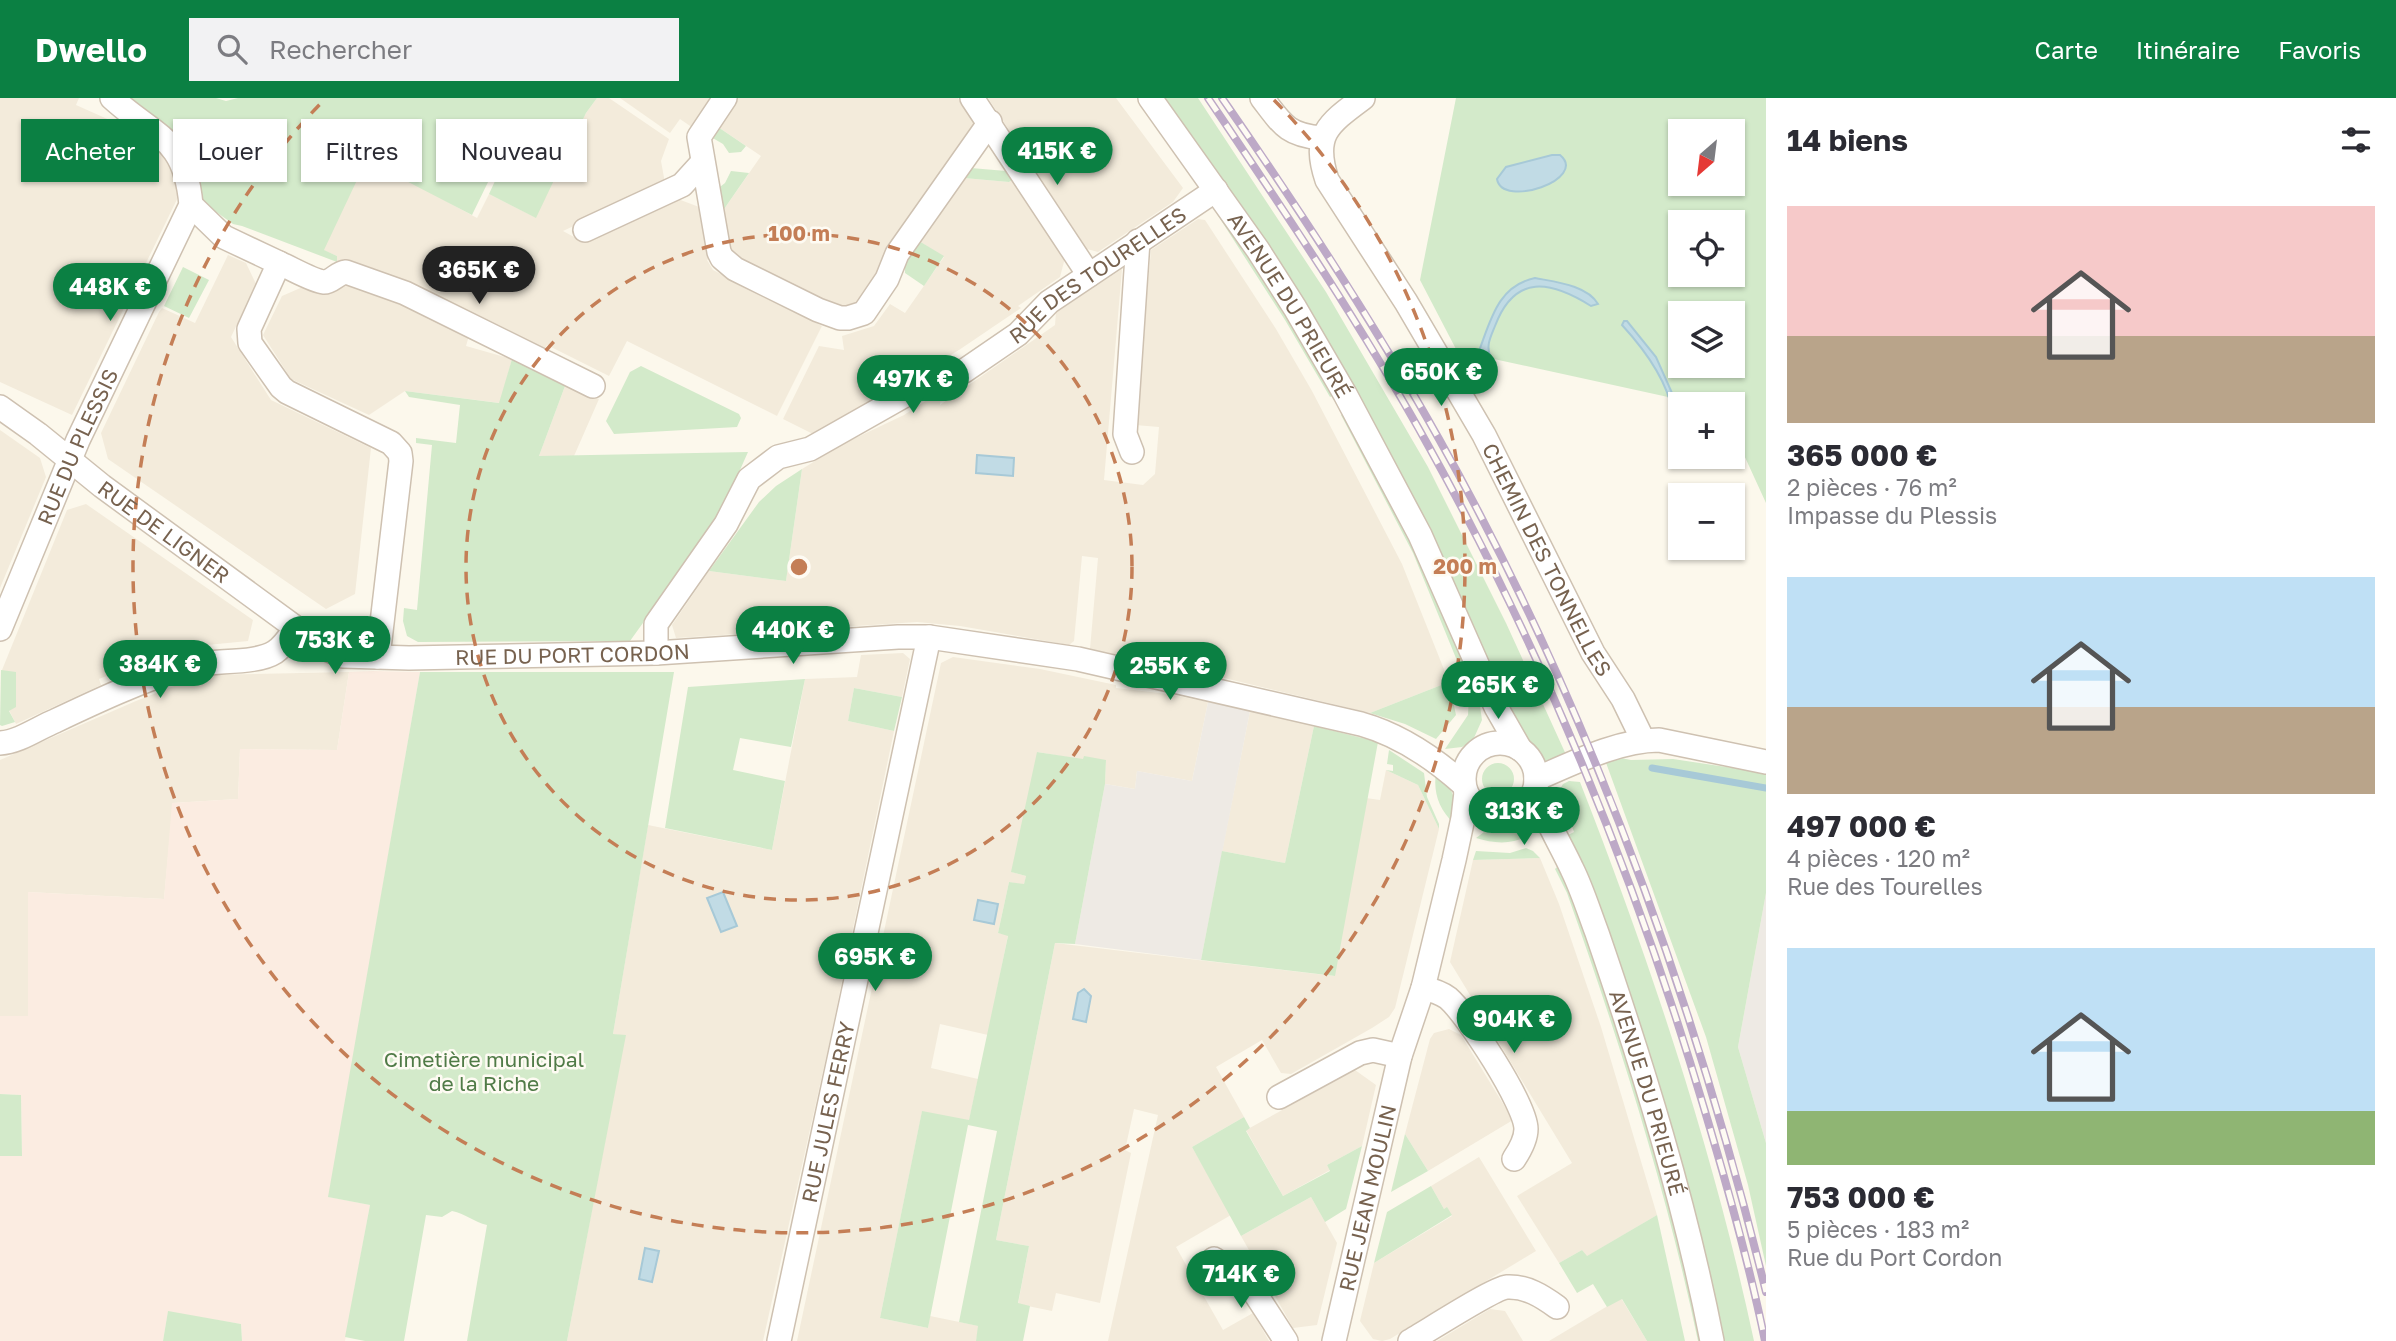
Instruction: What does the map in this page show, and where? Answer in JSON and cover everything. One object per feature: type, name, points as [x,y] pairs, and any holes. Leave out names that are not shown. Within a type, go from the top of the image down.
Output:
[{"type":"street","points":[[112,98],[173,146],[186,173],[191,205],[224,237],[325,282],[346,272],[405,293],[593,386]]},
{"type":"street","points":[[724,98],[699,137],[719,252],[727,264],[818,310],[840,318],[856,317],[864,313],[887,279],[897,254],[990,122]]},
{"type":"street","points":[[972,98],[1089,275]]},
{"type":"street","name":"AVENUE DU PRIEURÉ","points":[[1150,98],[1295,308],[1381,458],[1436,568],[1502,719],[1520,749]]},
{"type":"street","points":[[1262,98],[1285,128],[1321,138],[1337,117],[1363,98]]},
{"type":"street","name":"CHEMIN DES TONNELLES","points":[[1321,138],[1322,163],[1327,180],[1406,302],[1484,435],[1593,653],[1623,699],[1643,740]]},
{"type":"street","points":[[585,230],[682,185],[702,163]]},
{"type":"street","name":"RUE DES TOURELLES","points":[[656,653],[656,624],[726,524],[749,480],[778,457],[810,449],[923,385],[964,371],[1018,334],[1049,302],[1216,190]]},
{"type":"street","name":"RUE DU PLESSIS","points":[[0,629],[69,460],[191,205]]},
{"type":"street","points":[[1132,452],[1125,434],[1138,241]]},
{"type":"street","points":[[279,263],[249,329],[250,343],[287,392],[391,443],[400,453],[378,657]]},
{"type":"street","name":"RUE DE LIGNER","points":[[0,407],[102,486],[296,628]]},
{"type":"street","points":[[0,743],[14,740],[90,704],[183,667],[270,654],[284,643],[296,628]]},
{"type":"street","name":"RUE DU PORT CORDON","points":[[296,628],[324,648],[343,656],[378,657],[656,653],[929,637],[1078,659],[1298,708],[1378,729],[1420,750],[1438,755],[1475,753]]},
{"type":"street","name":"RUE JULES FERRY","points":[[779,1341],[929,637]]},
{"type":"street","name":"AVENUE DU PRIEURÉ","points":[[1475,753],[1486,733],[1489,716],[1482,674]]},
{"type":"street","points":[[1536,783],[1530,759],[1520,749],[1500,743],[1475,753],[1465,770],[1465,788],[1479,809],[1503,816],[1525,806],[1536,783],[1568,765],[1643,740],[1659,740],[1766,762]]},
{"type":"street","name":"RUE DU PORT CORDON","points":[[1420,750],[1465,788]]},
{"type":"street","name":"AVENUE DU PRIEURÉ","points":[[1536,783],[1539,803],[1574,873],[1596,931],[1650,1093],[1691,1244],[1712,1341]]},
{"type":"street","name":"RUE JEAN MOULIN","points":[[1334,1341],[1400,1056],[1423,988],[1454,860],[1463,818],[1465,788]]},
{"type":"street","name":"AVENUE DU PRIEURÉ","points":[[1503,816],[1534,827],[1562,851]]},
{"type":"street","name":"RUE JEAN MOULIN","points":[[1454,860],[1474,829],[1487,819],[1503,816]]},
{"type":"street","points":[[1423,988],[1446,996],[1456,1006],[1476,1033],[1521,1110],[1526,1131],[1514,1159]]},
{"type":"street","points":[[1279,1097],[1360,1053],[1373,1050],[1400,1056]]},
{"type":"street","points":[[1214,1259],[1247,1281],[1286,1341]]},
{"type":"street","points":[[1410,1341],[1501,1288],[1527,1290],[1557,1307]]},
{"type":"shaded area","points":[[0,98],[79,98],[76,105],[107,119],[21,119],[21,182],[159,182],[159,149],[167,155],[173,167],[173,182],[180,182],[183,187],[72,415],[0,382]]},
{"type":"shaded area","points":[[597,98],[609,98],[669,139],[661,161],[665,183],[563,231],[585,243],[678,199],[699,207],[710,258],[707,260],[713,270],[822,326],[777,416],[627,341],[609,376],[547,345],[543,352],[337,262],[337,256],[323,250],[315,182],[411,182],[477,218],[489,194],[535,217],[552,182],[587,182],[587,119],[583,119]]},
{"type":"shaded area","points":[[620,98],[714,98],[693,128],[680,119],[670,133]]},
{"type":"shaded area","points":[[738,98],[958,98],[976,126],[862,303],[842,312],[730,254],[722,212],[761,156],[718,127]]},
{"type":"shaded area","points":[[988,98],[1116,98],[1183,188],[1173,202],[1098,252],[1087,249]]},
{"type":"shaded area","points":[[964,178],[1009,182],[1012,180],[1065,258],[1060,277],[1018,306],[1021,308],[959,350],[815,435],[783,419],[819,346],[844,350],[842,336],[874,326],[890,304],[905,313],[944,257],[919,241]]},
{"type":"shaded area","points":[[1198,219],[1205,220],[1276,329],[1312,391],[1402,564],[1449,682],[1370,713],[1090,649],[1098,558],[1082,556],[1074,641],[1069,645],[960,626],[917,622],[676,638],[672,625],[709,571],[786,581],[802,469],[843,444],[904,415],[941,391],[940,405],[1055,325],[1056,312],[1122,269],[1104,480],[1143,485],[1155,474],[1159,427],[1135,425],[1151,250]]},
{"type":"shaded area","points":[[228,255],[246,263],[256,284],[231,337],[271,400],[371,448],[355,594],[326,609],[108,459],[101,433],[159,312],[162,308],[195,323]]},
{"type":"shaded area","points":[[348,281],[470,332],[466,346],[512,359],[500,403],[405,391],[369,415],[291,379],[263,335],[282,296],[305,286],[330,293]]},
{"type":"shaded area","points":[[565,386],[599,399],[574,456],[539,456]]},
{"type":"shaded area","points":[[0,430],[40,458],[46,477],[0,588]]},
{"type":"shaded area","points":[[86,504],[253,620],[248,641],[197,646],[159,655],[99,679],[101,685],[16,724],[9,710],[2,670],[67,510]]},
{"type":"shaded area","points":[[903,653],[910,659],[902,697],[854,688],[848,721],[894,731],[829,1044],[763,1341],[567,1341],[625,1036],[613,1034],[648,825],[772,850],[805,679],[857,677],[861,655]]},
{"type":"shaded area","points":[[953,657],[1040,669],[1116,685],[1116,688],[1208,702],[1192,781],[1137,771],[1135,789],[1105,784],[1106,760],[1083,760],[1038,752],[1012,872],[1026,876],[1024,885],[1009,882],[998,933],[1008,935],[988,1035],[940,1024],[931,1068],[978,1079],[969,1121],[922,1112],[880,1318],[928,1328],[930,1316],[979,1326],[976,1341],[797,1341],[941,663]]},
{"type":"shaded area","points":[[349,672],[337,750],[240,749],[238,799],[173,803],[164,899],[28,892],[28,1017],[0,1016],[0,760],[202,675]]},
{"type":"shaded area","points":[[349,672],[420,672],[329,1197],[370,1205],[345,1341],[242,1341],[241,1324],[168,1312],[163,1341],[0,1341],[0,1156],[22,1155],[21,1095],[0,1094],[0,1016],[28,1016],[28,892],[164,899],[172,803],[238,799],[240,749],[337,750]]},
{"type":"shaded area","points":[[1208,702],[1250,711],[1201,960],[1075,944],[1105,784],[1135,789],[1137,771],[1192,781]]},
{"type":"shaded area","points":[[1250,711],[1314,726],[1285,863],[1222,851]]},
{"type":"shaded area","points":[[1386,770],[1418,785],[1439,829],[1395,1008],[1389,1017],[1372,1028],[1291,1074],[1281,1073],[1262,1040],[1216,1067],[1244,1117],[1192,1147],[1231,1215],[1176,1247],[1223,1330],[1253,1313],[1269,1341],[1108,1341],[1158,1115],[1134,1109],[1125,1150],[1131,1153],[1100,1303],[1056,1293],[1052,1311],[1018,1304],[1029,1246],[996,1240],[1055,943],[1334,976],[1366,798],[1380,800]]},
{"type":"shaded area","points":[[1540,858],[1559,904],[1601,1027],[1657,1215],[1586,1257],[1582,1250],[1559,1263],[1517,1196],[1572,1163],[1450,962],[1473,860]]},
{"type":"shaded area","points":[[1766,893],[1766,1143],[1738,1047]]},
{"type":"shaded area","points":[[1449,1029],[1461,1035],[1513,1120],[1428,1171],[1405,1134],[1430,1039],[1434,1033]]},
{"type":"shaded area","points":[[1355,1070],[1376,1085],[1362,1146],[1327,1165],[1330,1170],[1283,1196],[1246,1130]]},
{"type":"shaded area","points":[[1479,1157],[1536,1251],[1390,1339],[1373,1339],[1360,1321],[1374,1263],[1452,1216],[1447,1208],[1444,1209],[1431,1186]]},
{"type":"shaded area","points":[[1311,1197],[1337,1243],[1317,1325],[1293,1328],[1241,1236]]},
{"type":"shaded area","points":[[1621,1298],[1647,1341],[1549,1341]]},
{"type":"shaded area","points":[[1490,1309],[1505,1311],[1523,1341],[1437,1341]]},
{"type":"green space","points":[[118,98],[216,98],[226,101],[238,98],[597,98],[583,119],[436,119],[436,182],[488,182],[472,215],[409,182],[422,182],[422,119],[301,119],[301,182],[356,182],[324,250],[337,256],[337,262],[233,224],[201,201],[201,182],[287,182],[287,119],[173,119],[173,135],[159,127],[159,119],[146,119],[121,105]]},
{"type":"green space","points":[[1163,98],[1198,98],[1326,292],[1428,467],[1506,623],[1568,759],[1546,763],[1518,734],[1466,609],[1425,521],[1240,204]]},
{"type":"green space","points":[[1456,98],[1766,98],[1766,503],[1745,457],[1745,392],[1668,392],[1668,397],[1457,351],[1420,280]]},
{"type":"green space","points":[[718,127],[746,146],[741,152],[729,153],[723,144],[711,137]]},
{"type":"green space","points":[[971,168],[1006,171],[1012,180],[1009,182],[964,178]]},
{"type":"green space","points":[[731,171],[749,173],[722,212],[716,190],[725,183]]},
{"type":"green space","points":[[495,182],[553,182],[536,218],[489,194]]},
{"type":"green space","points":[[1217,214],[1222,217],[1262,274],[1334,395],[1330,397],[1285,320]]},
{"type":"green space","points":[[919,241],[944,256],[924,286],[905,273],[905,263]]},
{"type":"green space","points":[[183,267],[209,280],[189,318],[164,306]]},
{"type":"green space","points":[[512,359],[565,386],[539,456],[748,452],[719,517],[630,641],[418,642],[407,636],[403,621],[404,608],[417,610],[432,445],[416,443],[416,438],[456,443],[460,405],[409,397],[405,391],[499,403]]},
{"type":"green space","points":[[641,366],[739,414],[741,418],[737,427],[614,434],[606,421],[630,372]]},
{"type":"green space","points":[[1344,414],[1417,550],[1468,666],[1479,699],[1482,720],[1473,740],[1462,747],[1445,749],[1468,715],[1469,695],[1460,668],[1413,553],[1341,415]]},
{"type":"green space","points":[[802,469],[786,581],[709,571],[759,502],[776,486]]},
{"type":"green space","points":[[1,670],[16,672],[16,707],[9,711],[15,722],[2,726],[0,725]]},
{"type":"green space","name":"Cimetière municipal de la Riche","points":[[420,672],[674,672],[613,1034],[626,1035],[567,1341],[467,1341],[487,1225],[452,1211],[442,1217],[426,1215],[404,1341],[365,1341],[345,1337],[370,1205],[328,1197]]},
{"type":"green space","points":[[805,679],[791,747],[740,738],[733,770],[785,781],[772,850],[665,828],[688,687]]},
{"type":"green space","points":[[1449,682],[1456,715],[1436,739],[1405,724],[1370,713]]},
{"type":"green space","points":[[854,688],[902,697],[894,731],[848,721]]},
{"type":"green space","points":[[1314,726],[1378,742],[1335,976],[1201,960],[1222,851],[1285,863]]},
{"type":"green space","points":[[1389,750],[1424,773],[1427,797],[1439,829],[1418,785],[1386,770],[1393,771],[1393,765],[1387,764]]},
{"type":"green space","points":[[1037,752],[1106,760],[1105,784],[1075,944],[1055,943],[996,1240],[1029,1246],[1018,1303],[1030,1306],[1023,1341],[976,1341],[978,1326],[959,1322],[997,1131],[968,1125],[928,1328],[880,1318],[922,1111],[969,1120],[1008,936],[998,933],[1009,882],[1024,884],[1026,876],[1011,872]]},
{"type":"green space","points":[[1616,757],[1631,760],[1673,759],[1766,773],[1766,893],[1738,1047],[1766,1143],[1766,1266],[1748,1185],[1706,1037],[1605,760]]},
{"type":"green space","points":[[1498,763],[1510,767],[1514,779],[1510,791],[1498,795],[1486,791],[1482,779],[1486,767]]},
{"type":"green space","points":[[1436,773],[1453,795],[1454,823],[1438,800]]},
{"type":"green space","points":[[1569,781],[1580,782],[1655,988],[1720,1198],[1754,1341],[1722,1341],[1566,836],[1574,832],[1559,791],[1563,784]]},
{"type":"green space","points":[[1498,826],[1512,826],[1531,834],[1504,842],[1476,838]]},
{"type":"green space","points":[[1526,848],[1540,858],[1473,860],[1476,851],[1510,853]]},
{"type":"green space","points":[[1558,866],[1572,892],[1634,1076],[1677,1228],[1703,1341],[1698,1341],[1671,1227],[1623,1059],[1567,893],[1555,869]]},
{"type":"green space","points":[[0,1094],[21,1095],[22,1156],[0,1156]]},
{"type":"green space","points":[[1244,1117],[1250,1128],[1246,1131],[1283,1196],[1330,1171],[1327,1165],[1362,1146],[1346,1209],[1325,1222],[1311,1197],[1241,1236],[1192,1147]]},
{"type":"green space","points":[[1405,1134],[1428,1171],[1391,1192]]},
{"type":"green space","points":[[1431,1186],[1444,1209],[1447,1207],[1452,1215],[1374,1263],[1387,1212]]},
{"type":"green space","points":[[1657,1215],[1685,1341],[1647,1341],[1622,1299],[1607,1307],[1593,1284],[1577,1293],[1559,1263],[1582,1250],[1587,1256]]},
{"type":"green space","points":[[168,1311],[241,1324],[242,1341],[163,1341]]},
{"type":"water","points":[[1560,155],[1566,164],[1563,173],[1541,187],[1513,191],[1502,188],[1497,179],[1506,167]]},
{"type":"water","points":[[1535,278],[1579,288],[1598,304],[1591,306],[1548,287],[1524,290],[1513,297],[1503,309],[1489,342],[1491,357],[1486,363],[1479,362],[1474,357],[1474,351],[1479,351],[1504,296],[1522,282]]},
{"type":"water","points":[[1627,321],[1656,357],[1672,392],[1668,392],[1668,395],[1654,366],[1622,325]]},
{"type":"water","points":[[977,455],[1014,458],[1013,476],[976,473]]},
{"type":"water","points":[[723,892],[737,926],[721,932],[707,898]]},
{"type":"water","points":[[978,900],[998,904],[994,924],[974,920]]},
{"type":"water","points":[[1084,989],[1091,996],[1086,1022],[1073,1019],[1078,993]]},
{"type":"water","points":[[645,1248],[659,1251],[652,1282],[639,1279]]},
{"type":"waterway","points":[[1652,768],[1766,788]]},
{"type":"railway","points":[[1208,98],[1377,357],[1471,526],[1549,688],[1618,853],[1649,937],[1729,1195],[1765,1341]]},
{"type":"railway","points":[[1222,98],[1335,266],[1414,395],[1493,540],[1543,643],[1589,748],[1670,962],[1705,1071],[1766,1292]]}]
